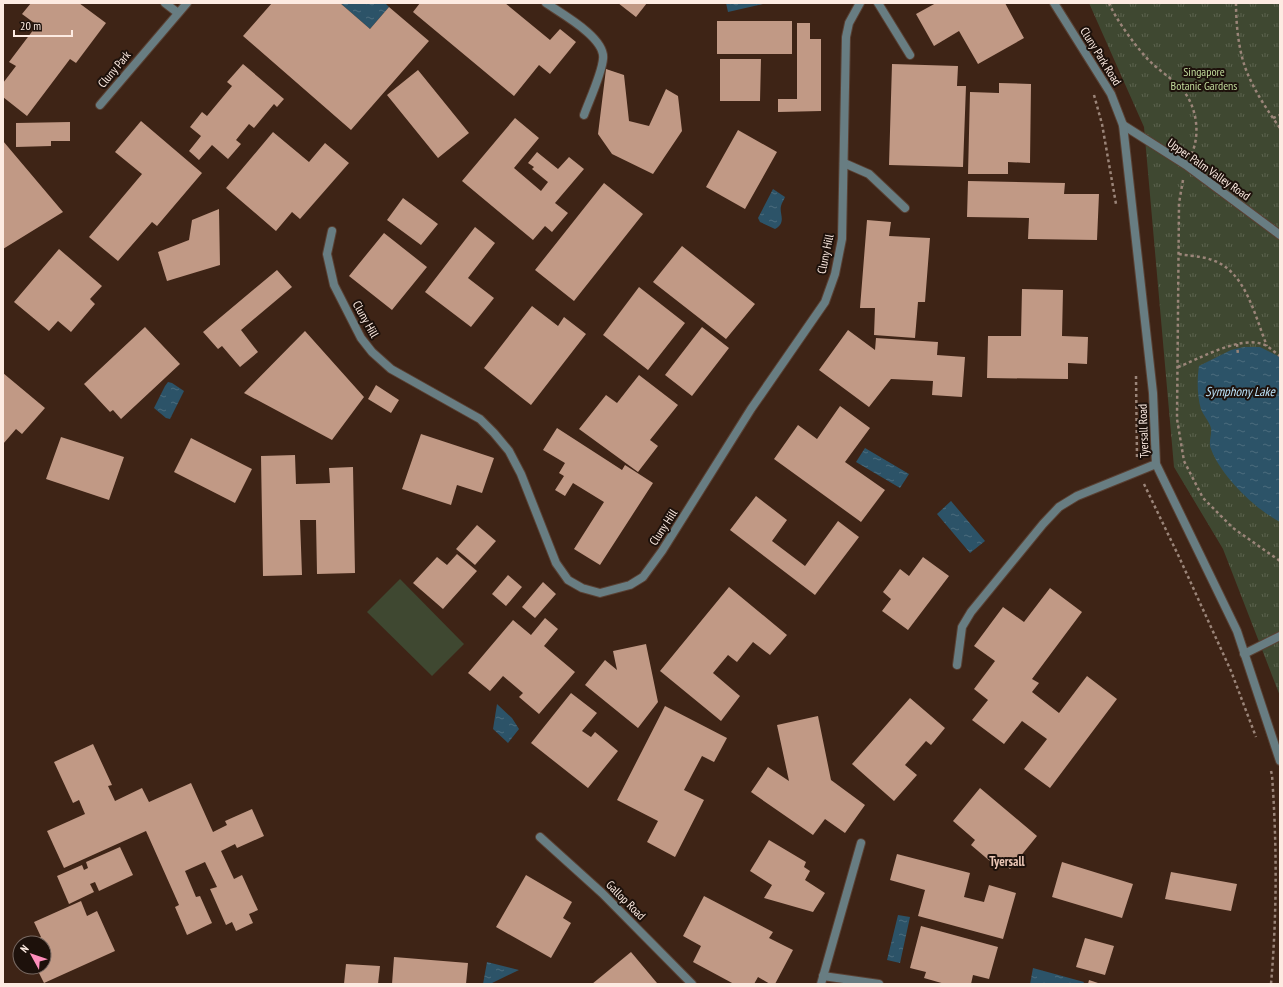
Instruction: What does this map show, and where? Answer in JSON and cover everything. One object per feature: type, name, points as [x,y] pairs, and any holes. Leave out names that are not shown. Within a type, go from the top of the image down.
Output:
[{"type":"street","points":[[165,3],[178,13]]},
{"type":"street","name":"Cluny Park","points":[[100,105],[186,3]]},
{"type":"street","points":[[546,3],[585,30],[598,42],[604,58],[584,115]]},
{"type":"street","name":"Cluny Hill","points":[[332,231],[327,254],[334,284],[361,338],[372,352],[391,369],[480,419],[494,433],[509,451],[521,474],[560,572],[568,580],[582,588],[600,593],[630,585],[643,577],[662,551],[752,409],[825,302],[835,274],[842,239],[846,37],[849,23],[860,3]]},
{"type":"street","points":[[878,3],[910,55]]},
{"type":"street","name":"Cluny Park Road","points":[[1054,3],[1111,94],[1122,125]]},
{"type":"street","name":"Upper Palm Valley Road","points":[[1122,125],[1186,165],[1280,234]]},
{"type":"street","name":"Tyersall Road","points":[[1122,125],[1153,393],[1156,464],[1237,631],[1280,761]]},
{"type":"street","points":[[844,163],[869,174],[905,208]]},
{"type":"street","points":[[957,665],[962,627],[971,612],[1043,524],[1059,508],[1077,496],[1156,464]]},
{"type":"street","points":[[1244,654],[1280,636]]},
{"type":"street","name":"Gallop Road","points":[[540,837],[602,893],[692,984]]},
{"type":"street","points":[[861,843],[822,980],[879,984]]},
{"type":"path","points":[[1109,3],[1145,56],[1181,88],[1192,105],[1197,126],[1195,146],[1186,165],[1179,203],[1177,419],[1184,461],[1203,498],[1233,528],[1280,561]]},
{"type":"path","points":[[1236,3],[1236,18],[1244,64],[1265,106],[1280,128]]},
{"type":"path","points":[[1273,118],[1280,115]]},
{"type":"path","points":[[1179,254],[1212,260],[1226,266],[1238,278],[1267,346]]},
{"type":"path","points":[[1178,367],[1237,344],[1260,343],[1267,346],[1280,356]]},
{"type":"path","points":[[1237,344],[1238,355]]},
{"type":"green space","name":"Singapore Botanic Gardens","points":[[1089,3],[1280,3],[1280,696],[1223,549],[1174,467],[1144,127]]},
{"type":"green space","points":[[400,579],[464,644],[432,676],[367,612]]},
{"type":"water","points":[[340,3],[385,3],[389,7],[370,29]]},
{"type":"water","points":[[726,3],[767,3],[728,12]]},
{"type":"water","points":[[773,189],[785,197],[781,206],[782,221],[781,224],[775,229],[760,222],[758,218]]},
{"type":"water","name":"Symphony Lake","points":[[1244,347],[1260,347],[1280,357],[1280,522],[1260,509],[1240,491],[1222,470],[1210,447],[1211,428],[1200,404],[1198,388],[1199,366],[1231,350]]},
{"type":"water","points":[[168,382],[184,391],[170,419],[166,418],[154,408]]},
{"type":"water","points":[[865,448],[909,474],[900,488],[856,462]]},
{"type":"water","points":[[951,501],[985,541],[970,553],[937,514]]},
{"type":"water","points":[[497,704],[512,718],[519,729],[508,743],[493,729]]},
{"type":"water","points":[[898,915],[910,917],[900,963],[887,960]]},
{"type":"water","points":[[487,962],[519,970],[490,984],[483,984]]},
{"type":"water","points":[[1033,968],[1084,982],[1083,984],[1030,984]]},
{"type":"building","points":[[31,3],[79,3],[106,23],[76,63],[70,59],[27,116],[3,97],[3,83],[16,66],[9,62],[37,25],[22,14]]},
{"type":"building","points":[[272,3],[340,3],[370,29],[389,7],[429,41],[351,130],[243,36]]},
{"type":"building","points":[[420,3],[505,3],[550,40],[560,29],[576,42],[550,74],[539,65],[514,96],[413,12]]},
{"type":"building","points":[[618,3],[647,3],[636,17]]},
{"type":"building","points":[[936,3],[1005,3],[1024,38],[978,64],[959,31],[934,46],[916,14]]},
{"type":"building","points":[[717,21],[792,21],[792,54],[717,54]]},
{"type":"building","points":[[797,23],[810,23],[810,39],[821,39],[821,111],[778,112],[778,99],[797,99]]},
{"type":"building","points":[[720,59],[761,59],[760,101],[720,101]]},
{"type":"building","points":[[243,64],[284,99],[277,107],[274,104],[254,128],[249,124],[236,140],[241,144],[228,159],[212,145],[199,160],[189,151],[201,136],[190,127],[202,112],[207,116],[232,86],[227,82]]},
{"type":"building","points":[[892,64],[958,66],[957,86],[966,86],[963,167],[889,165]]},
{"type":"building","points":[[606,69],[624,75],[629,121],[649,126],[666,89],[678,96],[682,131],[653,174],[612,154],[598,134]]},
{"type":"building","points":[[418,70],[469,133],[438,158],[387,95]]},
{"type":"building","points":[[999,83],[1031,84],[1030,163],[1008,162],[1008,174],[968,174],[970,92],[999,93]]},
{"type":"building","points":[[515,118],[539,138],[514,168],[541,191],[548,182],[532,169],[534,167],[528,163],[537,152],[558,169],[569,157],[584,169],[555,203],[568,213],[552,232],[545,226],[533,240],[462,181]]},
{"type":"building","points":[[141,121],[202,173],[157,226],[152,222],[118,261],[89,237],[142,174],[115,152]]},
{"type":"building","points":[[70,122],[70,141],[51,141],[51,146],[16,147],[16,123]]},
{"type":"building","points":[[738,130],[777,152],[745,209],[706,187]]},
{"type":"building","points":[[273,132],[309,162],[325,143],[349,163],[300,219],[292,212],[276,231],[226,188]]},
{"type":"building","points":[[3,141],[63,212],[3,249]]},
{"type":"building","points":[[968,181],[1065,183],[1064,194],[1099,194],[1097,240],[1028,239],[1029,218],[967,217]]},
{"type":"building","points":[[604,183],[643,214],[574,301],[535,270]]},
{"type":"building","points":[[403,198],[438,224],[421,245],[387,220]]},
{"type":"building","points":[[219,209],[220,265],[167,281],[158,252],[189,240],[192,220]]},
{"type":"building","points":[[867,220],[891,222],[889,236],[930,238],[925,302],[918,302],[915,338],[874,335],[875,308],[860,308]]},
{"type":"building","points":[[475,227],[495,243],[468,278],[494,298],[471,327],[425,292]]},
{"type":"building","points":[[384,233],[427,267],[392,310],[349,276]]},
{"type":"building","points":[[682,246],[755,304],[726,339],[653,282]]},
{"type":"building","points":[[59,249],[102,286],[90,299],[95,304],[71,332],[58,321],[49,331],[14,302]]},
{"type":"building","points":[[277,270],[292,287],[241,330],[258,352],[240,367],[222,346],[218,349],[203,332]]},
{"type":"building","points":[[639,287],[685,323],[648,370],[603,335]]},
{"type":"building","points":[[1022,289],[1063,290],[1062,336],[1088,337],[1087,364],[1068,363],[1068,379],[987,378],[988,336],[1021,336]]},
{"type":"building","points":[[532,306],[558,326],[564,317],[586,334],[531,405],[484,368]]},
{"type":"building","points":[[145,327],[180,364],[121,419],[113,410],[110,412],[84,384]]},
{"type":"building","points":[[702,327],[729,348],[692,396],[665,375]]},
{"type":"building","points":[[848,330],[875,350],[876,338],[938,342],[937,355],[965,357],[962,397],[932,395],[933,381],[891,379],[869,407],[819,370]]},
{"type":"building","points":[[305,331],[364,397],[332,440],[244,393]]},
{"type":"building","points":[[3,373],[45,408],[22,434],[16,429],[3,444]]},
{"type":"building","points":[[639,375],[678,405],[650,440],[658,446],[638,472],[579,429],[606,395],[617,403]]},
{"type":"building","points":[[376,385],[399,400],[391,413],[368,399]]},
{"type":"building","points":[[840,406],[870,428],[845,462],[885,490],[861,522],[774,459],[798,425],[817,439]]},
{"type":"building","points":[[557,428],[622,470],[625,465],[653,483],[600,565],[574,549],[604,502],[573,483],[565,496],[555,490],[564,476],[559,473],[565,463],[543,450]]},
{"type":"building","points":[[421,434],[494,458],[482,493],[457,485],[451,505],[402,489]]},
{"type":"building","points":[[61,437],[124,457],[109,500],[46,479]]},
{"type":"building","points":[[191,438],[252,469],[235,503],[174,472]]},
{"type":"building","points":[[295,455],[296,484],[330,483],[329,468],[353,467],[355,573],[317,574],[316,520],[300,520],[302,575],[263,576],[261,456]]},
{"type":"building","points":[[756,496],[787,520],[772,541],[805,566],[838,521],[859,537],[815,595],[730,530]]},
{"type":"building","points":[[477,525],[496,541],[475,565],[456,549]]},
{"type":"building","points":[[457,554],[477,571],[443,609],[413,583],[437,557],[447,565]]},
{"type":"building","points":[[923,557],[949,576],[908,630],[882,611],[891,599],[883,592],[900,569],[909,576]]},
{"type":"building","points":[[508,575],[522,587],[506,606],[492,594]]},
{"type":"building","points":[[543,582],[556,594],[535,618],[522,607]]},
{"type":"building","points":[[729,587],[787,635],[770,655],[753,642],[737,662],[728,655],[713,673],[740,696],[721,721],[660,671]]},
{"type":"building","points":[[1050,588],[1082,612],[1032,679],[1039,683],[1032,692],[1059,713],[1087,676],[1117,699],[1050,788],[1024,769],[1047,739],[1022,721],[1004,744],[972,720],[988,700],[974,689],[995,661],[974,646],[1003,607],[1024,622]]},
{"type":"building","points":[[545,618],[558,629],[544,646],[575,672],[539,714],[519,697],[523,693],[503,676],[490,691],[468,673],[513,620],[531,635]]},
{"type":"building","points":[[646,644],[658,702],[638,728],[585,685],[605,660],[617,670],[613,651]]},
{"type":"building","points":[[571,693],[597,713],[582,731],[591,737],[595,732],[618,751],[588,788],[531,743]]},
{"type":"building","points":[[910,698],[945,728],[931,745],[926,741],[905,765],[917,775],[894,801],[852,764]]},
{"type":"building","points":[[665,706],[727,738],[714,762],[702,756],[684,790],[704,800],[675,857],[647,842],[658,821],[617,800]]},
{"type":"building","points":[[818,716],[831,780],[865,805],[845,833],[825,819],[813,835],[751,792],[768,767],[789,781],[777,725]]},
{"type":"building","points":[[93,744],[112,785],[108,786],[115,801],[142,788],[149,802],[191,783],[213,832],[227,825],[225,821],[252,809],[264,836],[237,848],[235,844],[221,851],[234,879],[242,875],[258,910],[249,914],[253,923],[236,931],[232,922],[226,925],[210,889],[217,887],[205,862],[185,871],[196,897],[200,896],[212,923],[187,935],[175,907],[179,905],[146,831],[64,868],[47,831],[85,814],[79,800],[73,803],[54,762]]},
{"type":"building","points":[[980,788],[1037,836],[1010,869],[1002,862],[998,868],[971,845],[975,840],[953,821]]},
{"type":"building","points":[[769,840],[806,862],[804,867],[810,871],[805,880],[825,893],[813,912],[764,898],[772,885],[750,871]]},
{"type":"building","points":[[120,847],[133,875],[99,891],[95,882],[90,884],[94,892],[69,904],[57,876],[82,865],[84,870],[88,868],[86,862]]},
{"type":"building","points":[[897,854],[970,873],[964,897],[984,902],[989,885],[1016,893],[1003,939],[918,916],[925,890],[890,880]]},
{"type":"building","points":[[1062,862],[1133,884],[1122,918],[1052,897]]},
{"type":"building","points":[[1171,872],[1237,884],[1231,911],[1165,899]]},
{"type":"building","points":[[526,875],[572,902],[563,918],[571,923],[551,958],[496,927]]},
{"type":"building","points":[[704,896],[773,932],[769,938],[793,950],[775,984],[770,984],[758,977],[754,984],[734,984],[693,962],[701,946],[683,936]]},
{"type":"building","points":[[81,901],[87,916],[97,911],[115,951],[44,983],[40,975],[52,975],[52,935],[40,935],[34,922]]},
{"type":"building","points":[[921,926],[998,947],[989,979],[973,975],[971,984],[945,984],[924,978],[926,972],[910,968]]},
{"type":"building","points":[[1085,938],[1114,946],[1105,975],[1076,967]]},
{"type":"building","points":[[631,952],[657,983],[592,984]]},
{"type":"building","points":[[394,957],[468,963],[466,984],[392,984]]},
{"type":"building","points":[[346,964],[380,966],[378,984],[344,984]]},
{"type":"building","points":[[1089,980],[1101,984],[1088,984]]},
{"type":"district","name":"Tyersall","points":[[1007,861]]}]
